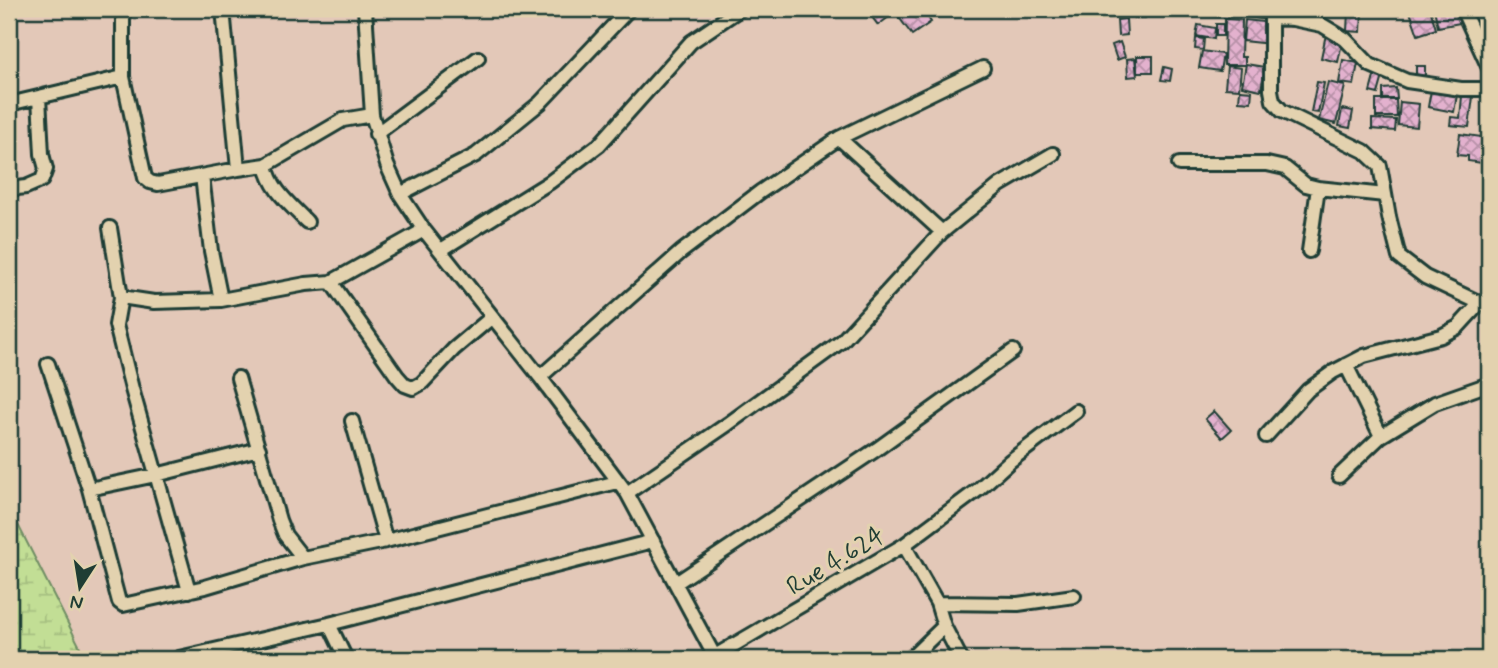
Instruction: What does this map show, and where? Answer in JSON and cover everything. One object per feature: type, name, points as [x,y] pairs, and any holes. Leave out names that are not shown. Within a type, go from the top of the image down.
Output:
[{"type":"street","points":[[124,9],[123,77],[145,177],[150,182],[158,184],[266,165],[343,120],[372,115]]},
{"type":"street","points":[[223,9],[238,169]]},
{"type":"street","points":[[365,9],[372,115],[376,134],[400,194],[424,230],[540,377],[626,493],[714,659]]},
{"type":"street","points":[[400,194],[476,155],[519,121],[540,103],[629,9]]},
{"type":"street","points":[[441,250],[551,182],[599,145],[691,41],[740,9]]},
{"type":"street","points":[[1462,9],[1489,68]]},
{"type":"street","points":[[1266,436],[1308,390],[1334,372],[1364,356],[1441,336],[1458,327],[1485,304],[1425,277],[1399,257],[1380,166],[1364,151],[1282,111],[1273,101],[1270,90],[1271,14],[1322,25],[1345,39],[1370,65],[1407,81],[1461,89],[1489,89]]},
{"type":"street","points":[[376,134],[478,58]]},
{"type":"street","points":[[540,377],[681,252],[760,192],[839,138],[983,68]]},
{"type":"street","points":[[9,104],[123,77]]},
{"type":"street","points":[[9,189],[26,187],[42,180],[46,169],[42,153],[39,97]]},
{"type":"street","points":[[839,138],[942,232]]},
{"type":"street","points":[[626,493],[842,341],[942,232],[1000,185],[1053,154]]},
{"type":"street","points":[[1179,164],[1267,164],[1285,168],[1306,185],[1385,195]]},
{"type":"street","points":[[266,165],[268,176],[277,192],[307,222]]},
{"type":"street","points":[[202,176],[221,300]]},
{"type":"street","points":[[1309,251],[1318,188]]},
{"type":"street","points":[[110,228],[121,297],[116,325],[189,590]]},
{"type":"street","points":[[121,297],[154,302],[221,300],[331,282],[424,230]]},
{"type":"street","points":[[331,282],[397,376],[405,385],[413,388],[422,383],[454,349],[492,317]]},
{"type":"street","points":[[676,583],[877,449],[1013,351]]},
{"type":"street","points":[[48,365],[89,489],[119,602],[123,605],[189,590],[303,558],[386,541],[617,482]]},
{"type":"street","points":[[1346,365],[1381,436]]},
{"type":"street","points":[[238,378],[279,520],[285,535],[303,558]]},
{"type":"street","points":[[1339,476],[1381,436],[1435,403],[1489,384]]},
{"type":"street","points":[[904,545],[1076,411]]},
{"type":"street","points":[[352,421],[386,541]]},
{"type":"street","points":[[89,489],[258,449]]},
{"type":"street","points":[[179,658],[329,624],[653,541]]},
{"type":"street","name":"Rue 4.624","points":[[714,659],[904,545],[937,603],[944,626],[961,659]]},
{"type":"street","points":[[937,603],[1018,604],[1074,596]]},
{"type":"street","points":[[329,624],[346,659]]},
{"type":"street","points":[[910,659],[944,626]]},
{"type":"green space","points":[[9,507],[86,659],[9,659]]},
{"type":"building","points":[[866,9],[888,9],[893,14],[878,25]]},
{"type":"building","points":[[909,9],[922,9],[931,22],[912,35],[898,16]]},
{"type":"building","points":[[1105,9],[1122,9],[1123,17],[1105,18]]},
{"type":"building","points":[[1136,9],[1145,9],[1145,18],[1135,18]]},
{"type":"building","points":[[1204,9],[1229,9],[1228,18],[1203,14]]},
{"type":"building","points":[[1241,9],[1263,9],[1261,19],[1240,16]]},
{"type":"building","points":[[1409,9],[1430,9],[1436,29],[1418,35]]},
{"type":"building","points":[[1434,9],[1458,9],[1460,23],[1438,27]]},
{"type":"building","points":[[1348,11],[1362,12],[1361,32],[1347,31]]},
{"type":"building","points":[[1126,19],[1127,35],[1118,36],[1117,20]]},
{"type":"building","points":[[1225,19],[1242,20],[1241,57],[1245,57],[1245,65],[1224,65]]},
{"type":"building","points":[[1245,20],[1272,23],[1270,44],[1243,41]]},
{"type":"building","points":[[1216,24],[1223,24],[1223,36],[1216,36]]},
{"type":"building","points":[[1198,25],[1215,28],[1214,39],[1196,36]]},
{"type":"building","points":[[1326,34],[1343,38],[1338,62],[1321,58]]},
{"type":"building","points":[[1196,38],[1204,39],[1203,50],[1195,49]]},
{"type":"building","points":[[1120,42],[1125,57],[1117,60],[1112,45]]},
{"type":"building","points":[[1202,51],[1223,54],[1220,71],[1199,68]]},
{"type":"building","points":[[1137,56],[1153,56],[1153,72],[1137,72]]},
{"type":"building","points":[[1135,58],[1137,76],[1128,77],[1127,59]]},
{"type":"building","points":[[1343,60],[1358,63],[1354,85],[1339,83]]},
{"type":"building","points":[[1246,64],[1265,67],[1261,90],[1242,86]]},
{"type":"building","points":[[1227,66],[1241,68],[1239,89],[1225,88]]},
{"type":"building","points":[[1416,66],[1425,66],[1425,77],[1416,77]]},
{"type":"building","points":[[1164,67],[1172,69],[1170,81],[1161,80]]},
{"type":"building","points":[[1375,73],[1383,76],[1378,94],[1370,92]]},
{"type":"building","points":[[1317,82],[1324,83],[1318,113],[1311,112]]},
{"type":"building","points":[[1328,82],[1345,86],[1336,124],[1319,120]]},
{"type":"building","points":[[1396,88],[1397,99],[1383,99],[1383,89]]},
{"type":"building","points":[[1240,90],[1252,91],[1251,102],[1239,101]]},
{"type":"building","points":[[1431,90],[1457,95],[1454,112],[1428,107]]},
{"type":"building","points":[[1462,96],[1473,97],[1469,127],[1450,125],[1451,117],[1460,118]]},
{"type":"building","points":[[1376,100],[1396,100],[1397,117],[1376,117]]},
{"type":"building","points":[[1400,102],[1419,104],[1417,127],[1398,125]]},
{"type":"building","points":[[1342,109],[1353,111],[1350,128],[1339,126]]},
{"type":"building","points":[[1372,119],[1396,120],[1395,131],[1372,129]]},
{"type":"building","points":[[1460,134],[1489,138],[1489,164],[1468,161],[1468,156],[1457,155]]},
{"type":"building","points":[[1214,411],[1231,430],[1222,438],[1205,419]]}]
